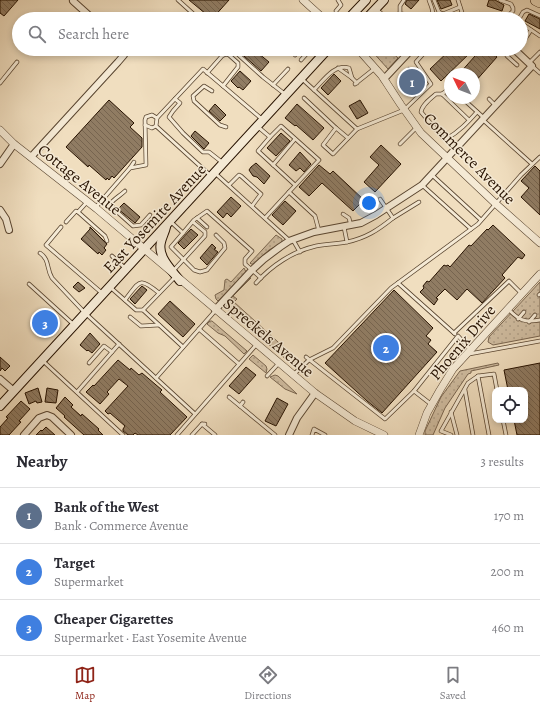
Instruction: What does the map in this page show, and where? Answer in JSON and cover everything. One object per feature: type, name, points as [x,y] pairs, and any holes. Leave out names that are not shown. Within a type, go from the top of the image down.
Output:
[{"type":"highway","points":[[536,0],[540,2]]},
{"type":"main road","points":[[372,12],[384,0]]},
{"type":"main road","points":[[354,12],[362,2]]},
{"type":"main road","name":"East Yosemite Avenue","points":[[0,406],[321,56]]},
{"type":"main road","points":[[169,222],[161,242],[160,249],[165,261],[176,276]]},
{"type":"street","points":[[303,0],[316,12]]},
{"type":"street","points":[[73,1],[85,12]]},
{"type":"street","points":[[31,157],[123,56]]},
{"type":"street","name":"Commerce Avenue","points":[[365,56],[376,68],[417,127],[447,158],[540,243]]},
{"type":"street","points":[[384,79],[406,56]]},
{"type":"street","points":[[215,310],[252,270],[264,259],[291,240],[319,231],[361,223],[411,194],[432,175],[530,64],[521,56]]},
{"type":"street","name":"Cottage Avenue","points":[[0,130],[14,144],[95,208],[143,250]]},
{"type":"street","points":[[0,164],[14,144]]},
{"type":"street","points":[[0,210],[6,219],[9,230]]},
{"type":"street","name":"Spreckels Avenue","points":[[143,250],[176,276],[315,394],[355,421],[384,435]]},
{"type":"street","name":"Phoenix Drive","points":[[419,435],[432,405],[450,374],[468,352],[540,274]]},
{"type":"street","points":[[0,379],[14,391]]},
{"type":"street","points":[[288,435],[297,418],[315,394]]},
{"type":"street","points":[[25,434],[39,418],[47,415],[52,417],[71,435]]},
{"type":"lane","points":[[178,0],[191,12]]},
{"type":"lane","points":[[400,12],[400,6],[404,0]]},
{"type":"lane","points":[[428,0],[433,12]]},
{"type":"lane","points":[[434,0],[440,12]]},
{"type":"lane","points":[[458,0],[462,12]]},
{"type":"lane","points":[[500,0],[511,4],[513,8],[512,12]]},
{"type":"lane","points":[[336,11],[341,6],[339,1]]},
{"type":"lane","points":[[448,12],[460,7]]},
{"type":"lane","points":[[375,9],[379,12]]},
{"type":"lane","points":[[523,12],[527,10],[540,16]]},
{"type":"lane","points":[[528,28],[540,36]]},
{"type":"lane","points":[[528,34],[531,30]]},
{"type":"lane","points":[[540,52],[530,64],[540,73]]},
{"type":"lane","points":[[207,73],[222,56]]},
{"type":"lane","points":[[223,86],[238,67],[238,63],[230,56]]},
{"type":"lane","points":[[240,56],[286,95]]},
{"type":"lane","points":[[301,60],[305,56]]},
{"type":"lane","points":[[336,128],[323,145],[333,154],[357,129],[380,117],[404,110],[432,84],[416,62],[421,56]]},
{"type":"lane","points":[[507,56],[516,65]]},
{"type":"lane","points":[[0,83],[17,62]]},
{"type":"lane","points":[[314,90],[338,68],[349,68],[352,78]]},
{"type":"lane","points":[[338,68],[352,78],[356,83],[376,68]]},
{"type":"lane","points":[[156,126],[157,118],[203,69],[223,86],[260,123],[270,137]]},
{"type":"lane","points":[[273,85],[288,69]]},
{"type":"lane","points":[[301,78],[334,105],[357,129]]},
{"type":"lane","points":[[212,91],[207,87],[201,87],[193,96],[194,101],[220,125],[226,127]]},
{"type":"lane","points":[[469,120],[442,94],[436,94],[422,107],[421,110],[421,112],[443,138],[446,139],[450,137],[469,120],[477,112]]},
{"type":"lane","points":[[304,98],[348,138]]},
{"type":"lane","points":[[175,99],[180,103],[169,117],[203,152],[209,152],[223,163]]},
{"type":"lane","points":[[489,99],[495,105]]},
{"type":"lane","points":[[468,104],[532,164]]},
{"type":"lane","points":[[130,168],[146,165],[144,151],[145,120],[152,115],[157,118]]},
{"type":"lane","points":[[145,124],[152,128],[156,126]]},
{"type":"lane","points":[[156,126],[228,185],[291,240],[300,252]]},
{"type":"lane","points":[[265,218],[319,160],[281,126],[258,151],[295,185]]},
{"type":"lane","points":[[400,144],[417,127]]},
{"type":"lane","points":[[273,165],[295,139]]},
{"type":"lane","points":[[293,375],[308,358],[333,348],[391,288],[471,229],[540,157]]},
{"type":"lane","points":[[95,208],[134,162]]},
{"type":"lane","points":[[228,185],[239,175],[241,176],[261,194],[252,206]]},
{"type":"lane","points":[[432,175],[481,220]]},
{"type":"lane","points":[[422,184],[471,229]]},
{"type":"lane","points":[[125,191],[120,197],[112,201],[111,203],[114,208],[133,226],[141,225],[150,215]]},
{"type":"lane","points":[[289,192],[315,216],[319,231]]},
{"type":"lane","points":[[380,199],[393,218]]},
{"type":"lane","points":[[66,222],[87,202]]},
{"type":"lane","points":[[256,283],[266,272],[285,259],[316,246],[360,239],[376,232],[393,218],[419,202]]},
{"type":"lane","points":[[216,235],[224,243],[225,248],[207,270],[200,272],[194,270],[171,247],[197,218],[207,211],[252,251],[245,259],[245,264],[261,278]]},
{"type":"lane","points":[[78,212],[105,236],[107,241]]},
{"type":"lane","points":[[343,214],[349,218],[351,226]]},
{"type":"lane","points":[[197,218],[207,227]]},
{"type":"lane","points":[[169,222],[183,233]]},
{"type":"lane","points":[[143,310],[176,276],[183,260],[206,234],[193,222]]},
{"type":"lane","points":[[61,227],[46,245],[103,294]]},
{"type":"lane","points":[[344,227],[347,242]]},
{"type":"lane","points":[[40,253],[46,259],[48,272],[52,278],[85,313],[195,414]]},
{"type":"lane","points":[[112,256],[126,269]]},
{"type":"lane","points":[[454,333],[509,281],[522,294]]},
{"type":"lane","points":[[125,300],[142,282],[147,283],[159,293]]},
{"type":"lane","points":[[398,283],[458,336],[468,352],[540,341]]},
{"type":"lane","points":[[28,284],[74,325]]},
{"type":"lane","points":[[109,287],[136,310],[143,310],[183,347]]},
{"type":"lane","points":[[508,309],[518,318],[529,322],[540,320]]},
{"type":"lane","points":[[156,378],[215,310]]},
{"type":"lane","points":[[518,318],[524,312]]},
{"type":"lane","points":[[529,322],[535,315]]},
{"type":"lane","points":[[130,316],[141,326],[159,325]]},
{"type":"lane","points":[[199,329],[239,364]]},
{"type":"lane","points":[[308,358],[385,419],[414,391],[458,336]]},
{"type":"lane","points":[[77,392],[119,344]]},
{"type":"lane","points":[[177,435],[256,344]]},
{"type":"lane","points":[[89,363],[104,346],[112,352]]},
{"type":"lane","points":[[42,360],[123,435]]},
{"type":"lane","points":[[267,376],[279,363]]},
{"type":"lane","points":[[450,435],[441,431],[468,383],[478,376],[494,374],[496,387]]},
{"type":"lane","points":[[478,376],[489,435]]},
{"type":"lane","points":[[465,389],[473,435]]},
{"type":"lane","points":[[414,391],[432,405]]},
{"type":"lane","points":[[229,397],[275,435]]},
{"type":"lane","points":[[240,406],[243,402]]},
{"type":"lane","points":[[451,412],[457,435]]},
{"type":"lane","points":[[257,420],[259,416]]},
{"type":"lane","points":[[504,423],[506,435]]},
{"type":"lane","points":[[192,435],[204,424],[215,435]]},
{"type":"lane","points":[[312,435],[314,429],[325,435]]},
{"type":"lane","points":[[268,435],[269,431]]},
{"type":"shaded area","points":[[376,56],[396,56],[398,58],[388,69]]},
{"type":"shaded area","points":[[276,235],[282,239],[282,243],[269,250],[253,264],[251,264],[250,263]]},
{"type":"shaded area","points":[[244,268],[246,272],[218,301],[215,295],[224,290],[225,280],[227,279],[231,282]]},
{"type":"shaded area","points":[[249,278],[251,278],[233,296],[237,299],[234,302],[300,362],[295,367],[223,305]]},
{"type":"shaded area","points":[[540,282],[540,336],[493,345],[488,342],[489,337]]},
{"type":"shaded area","points":[[212,321],[247,351],[244,354],[225,336],[218,333],[207,324]]},
{"type":"shaded area","points":[[253,355],[266,366],[266,373],[249,359]]},
{"type":"shaded area","points":[[498,363],[499,365],[471,371],[445,408],[433,435],[425,435],[425,431],[441,397],[460,371]]},
{"type":"shaded area","points":[[275,375],[278,376],[297,394],[285,389],[270,377]]},
{"type":"building","points":[[0,0],[18,0],[4,16],[0,13]]},
{"type":"building","points":[[189,0],[229,0],[218,12],[204,12]]},
{"type":"building","points":[[407,0],[419,0],[411,9],[405,4]]},
{"type":"building","points":[[437,0],[450,0],[452,5],[441,9]]},
{"type":"building","points":[[489,0],[495,0],[504,5],[502,11],[487,6]]},
{"type":"building","points":[[529,14],[540,19],[540,29],[528,23]]},
{"type":"building","points":[[244,56],[262,56],[269,62],[261,71]]},
{"type":"building","points":[[444,56],[467,56],[454,68],[444,68],[444,78],[441,81],[430,69]]},
{"type":"building","points":[[475,56],[497,57],[480,76],[480,68],[464,68]]},
{"type":"building","points":[[409,67],[422,87],[412,93],[401,77],[403,72]]},
{"type":"building","points":[[240,71],[251,81],[243,90],[239,87],[238,88],[231,81]]},
{"type":"building","points":[[334,74],[341,81],[328,95],[321,88]]},
{"type":"building","points":[[109,100],[134,123],[130,127],[142,138],[142,147],[114,178],[112,176],[109,180],[107,178],[106,180],[89,165],[88,167],[66,147]]},
{"type":"building","points":[[360,100],[368,113],[357,119],[349,106]]},
{"type":"building","points":[[215,104],[226,115],[220,121],[209,111]]},
{"type":"building","points":[[297,104],[324,128],[313,140],[296,125],[295,126],[285,118]]},
{"type":"building","points":[[195,131],[209,143],[204,149],[191,136]]},
{"type":"building","points":[[281,133],[290,141],[276,156],[267,148]]},
{"type":"building","points":[[381,145],[401,164],[375,192],[364,182],[379,165],[370,157]]},
{"type":"building","points":[[300,152],[311,164],[304,172],[300,168],[296,171],[289,165]]},
{"type":"building","points":[[256,163],[270,176],[264,184],[257,177],[253,176],[249,170]]},
{"type":"building","points":[[319,165],[330,174],[333,171],[364,200],[353,211],[322,183],[309,196],[299,187]]},
{"type":"building","points":[[535,166],[540,171],[540,215],[521,197],[529,188],[521,181]]},
{"type":"building","points":[[231,197],[241,206],[231,217],[227,213],[223,218],[217,212]]},
{"type":"building","points":[[285,201],[296,211],[283,225],[272,215]]},
{"type":"building","points":[[124,203],[140,217],[135,223],[118,209]]},
{"type":"building","points":[[493,225],[525,255],[522,259],[518,257],[502,275],[505,278],[482,303],[467,289],[457,300],[445,289],[436,298],[438,299],[434,305],[420,292],[424,288],[423,286],[427,281],[429,282],[444,265],[448,265],[450,267],[469,245],[471,246],[487,229],[488,230]]},
{"type":"building","points":[[90,227],[107,244],[104,248],[106,250],[102,255],[99,252],[98,254],[81,239]]},
{"type":"building","points":[[191,229],[198,235],[184,249],[178,243]]},
{"type":"building","points":[[212,244],[216,248],[214,249],[218,252],[207,265],[200,258]]},
{"type":"building","points":[[78,282],[85,288],[79,292],[73,287]]},
{"type":"building","points":[[142,286],[147,290],[135,304],[130,299]]},
{"type":"building","points":[[394,290],[433,328],[426,336],[431,340],[428,344],[437,352],[382,413],[325,363]]},
{"type":"building","points":[[170,301],[195,324],[183,337],[158,314]]},
{"type":"building","points":[[45,317],[51,322],[46,328],[39,323]]},
{"type":"building","points":[[90,333],[100,344],[92,353],[80,345]]},
{"type":"building","points":[[0,357],[10,366],[5,371],[2,368],[0,371]]},
{"type":"building","points":[[118,360],[139,375],[142,373],[162,390],[160,392],[187,417],[170,435],[138,435],[135,433],[133,435],[128,435],[123,431],[125,426],[110,413],[108,414],[105,411],[128,386],[119,379],[107,392],[109,394],[100,404],[86,392],[93,385],[94,386]]},
{"type":"building","points":[[540,363],[540,435],[517,435],[515,423],[528,423],[528,387],[507,387],[504,370]]},
{"type":"building","points":[[246,367],[256,375],[239,394],[229,386]]},
{"type":"building","points":[[38,388],[42,402],[37,403],[36,401],[29,404],[25,393]]},
{"type":"building","points":[[47,388],[58,390],[56,403],[45,402]]},
{"type":"building","points":[[65,397],[73,405],[71,407],[81,416],[82,414],[99,429],[98,430],[103,435],[84,435],[64,417],[65,416],[56,408]]},
{"type":"building","points":[[277,398],[288,404],[276,426],[265,421]]},
{"type":"building","points":[[21,401],[30,409],[9,435],[0,435],[0,427],[8,418],[6,417]]},
{"type":"building","points":[[46,427],[55,435],[36,435],[41,430],[42,431]]},
{"type":"place","name":"Bank of the West","points":[[412,82]]},
{"type":"place","name":"Cheaper Cigarettes","points":[[45,323]]},
{"type":"place","name":"Target","points":[[386,348]]}]
